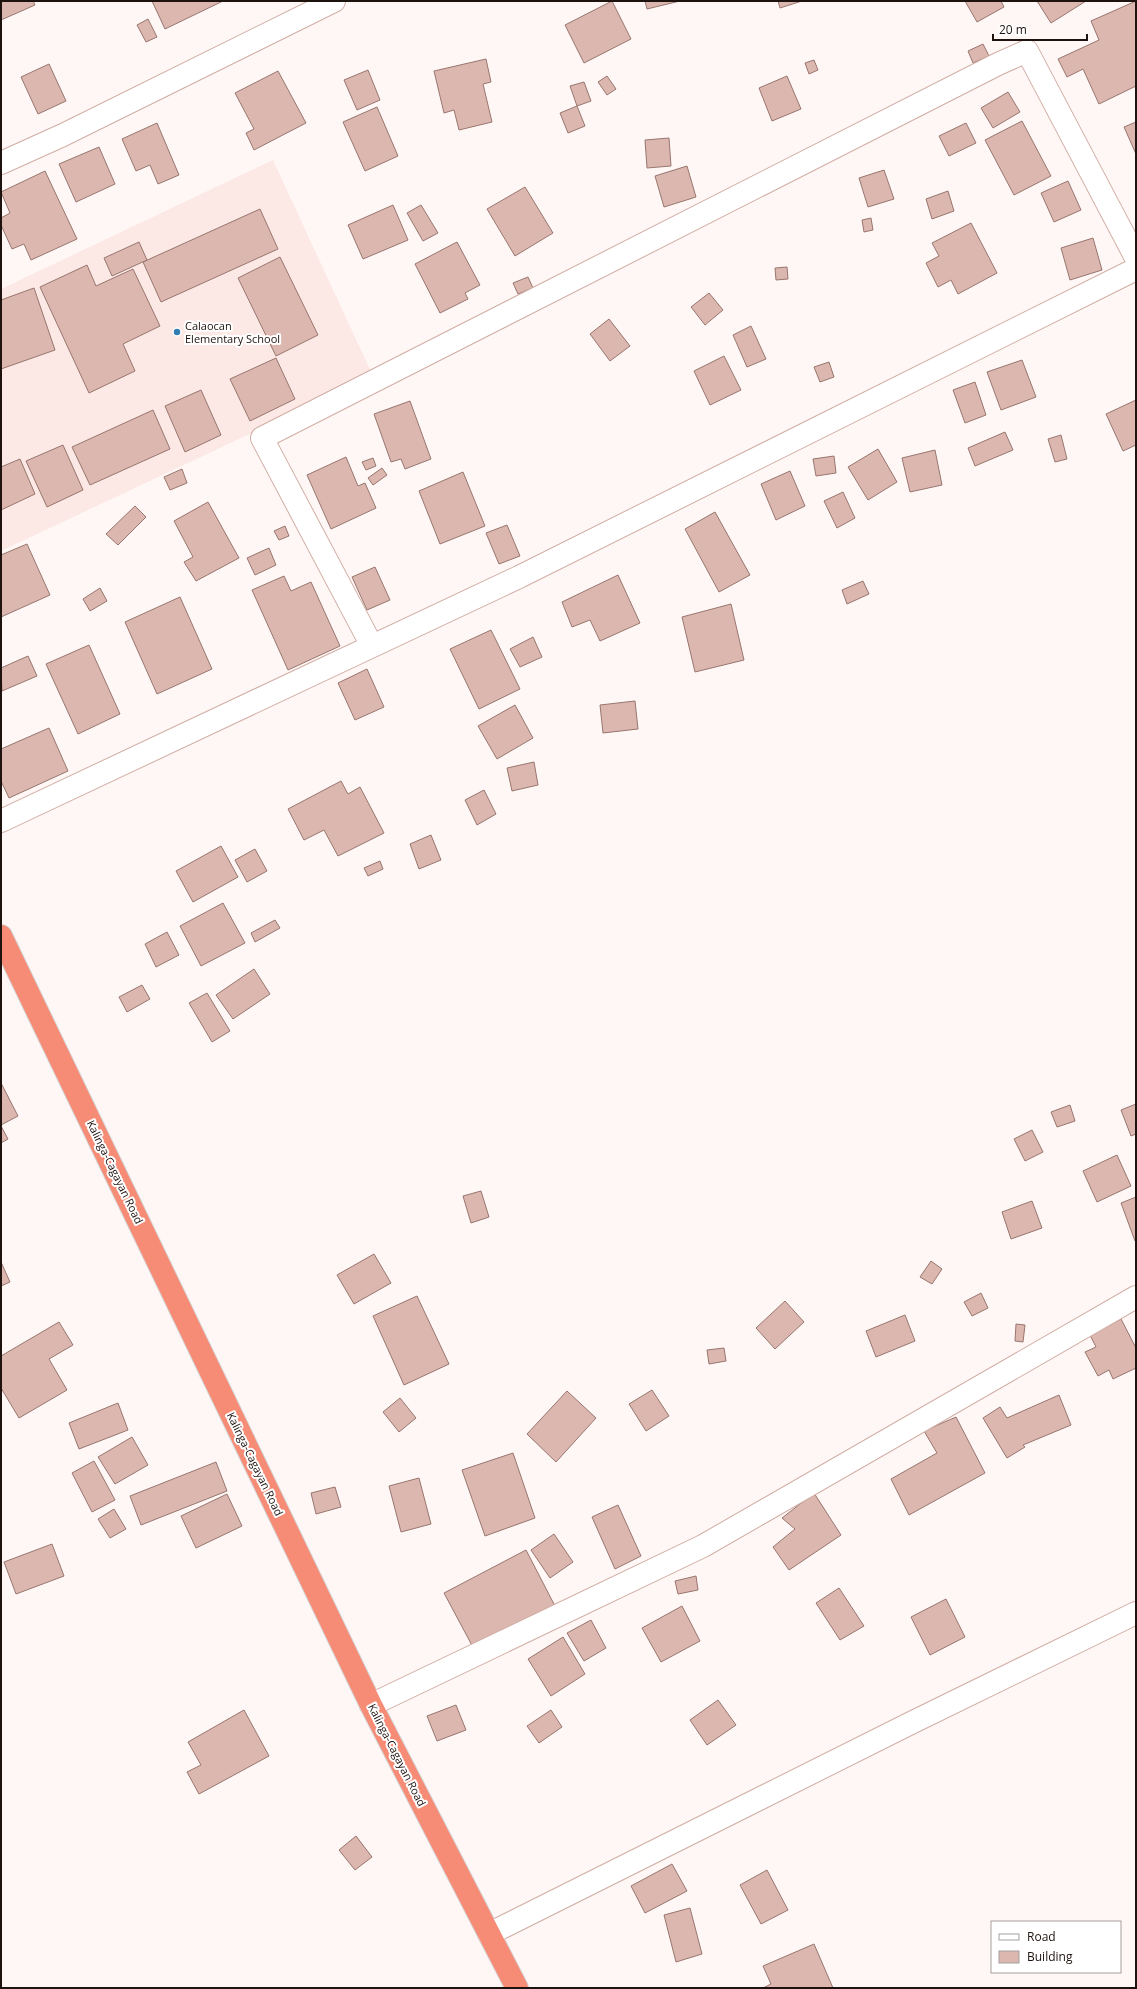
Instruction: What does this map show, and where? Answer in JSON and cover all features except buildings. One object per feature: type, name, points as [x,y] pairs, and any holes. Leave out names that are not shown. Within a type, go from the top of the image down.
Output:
[{"type":"highway","name":"Kalinga-Cagayan Road","points":[[1,936],[371,1705],[517,1988]]},
{"type":"street","points":[[1,163],[62,135],[334,1]]},
{"type":"street","points":[[372,646],[262,438],[998,64],[1027,51],[1136,258]]},
{"type":"street","points":[[1,821],[519,577],[1136,269]]},
{"type":"street","points":[[371,1705],[703,1546],[1136,1297]]},
{"type":"street","points":[[489,1934],[912,1722],[1136,1613]]},
{"type":"shaded area","name":"Calaocan Elementary School","points":[[273,160],[373,376],[1,551],[1,289]]},
{"type":"place","name":"Calaocan Elementary School","points":[[177,332]]}]
